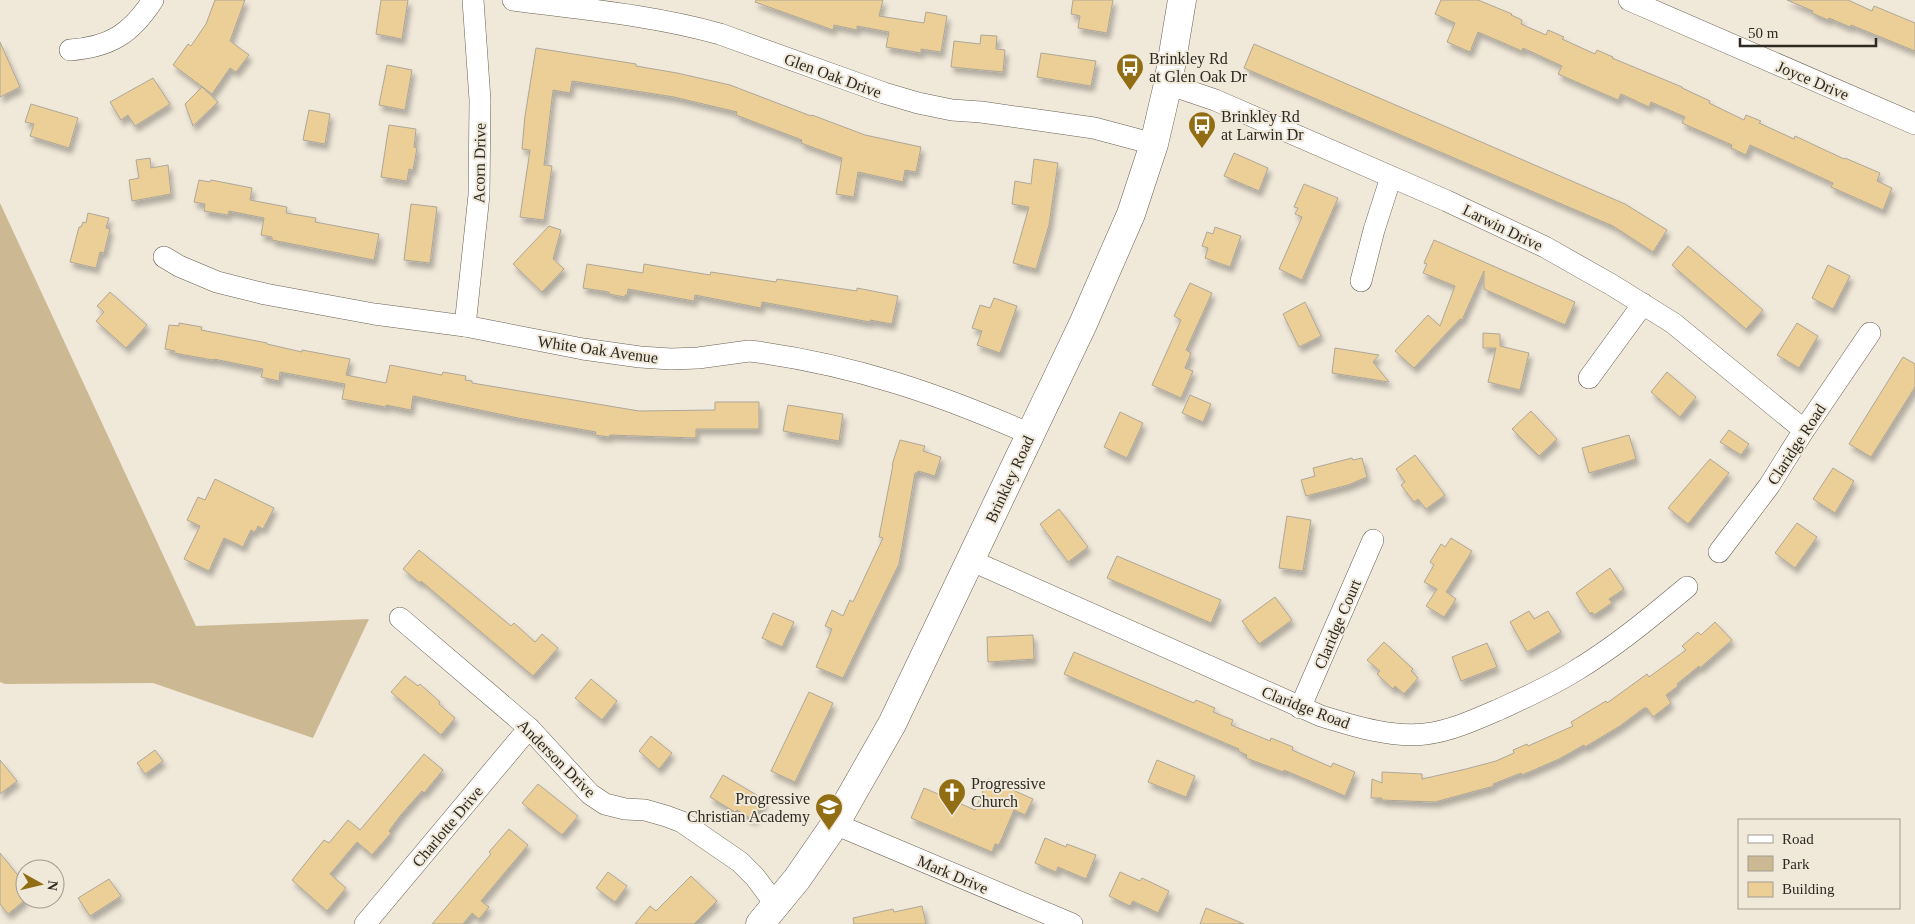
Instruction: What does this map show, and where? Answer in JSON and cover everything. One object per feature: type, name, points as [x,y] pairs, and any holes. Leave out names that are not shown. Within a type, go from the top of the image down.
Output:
[{"type":"main road","name":"Brinkley Road","points":[[768,914],[802,872],[835,824],[892,724],[1116,252],[1131,214],[1154,144],[1168,84],[1182,0]]},
{"type":"street","points":[[70,50],[100,47],[112,41],[135,24],[153,0]]},
{"type":"street","name":"Acorn Drive","points":[[465,326],[479,195],[480,100],[473,0]]},
{"type":"street","name":"Glen Oak Drive","points":[[513,0],[654,19],[698,28],[720,34],[884,93],[918,103],[952,110],[981,112],[1094,128],[1154,144]]},
{"type":"street","name":"Joyce Drive","points":[[1629,0],[1915,124]]},
{"type":"street","name":"Larwin Drive","points":[[1168,84],[1214,100],[1392,177],[1545,247],[1673,323],[1804,430]]},
{"type":"street","points":[[1361,281],[1374,230],[1392,177]]},
{"type":"street","name":"White Oak Avenue","points":[[164,257],[193,273],[247,290],[365,313],[465,326],[575,347],[640,357],[698,358],[749,351],[834,364],[914,387],[990,416],[1030,434]]},
{"type":"street","points":[[1589,378],[1643,304]]},
{"type":"street","name":"Claridge Road","points":[[1720,552],[1769,486],[1804,430],[1870,333]]},
{"type":"street","name":"Claridge Court","points":[[1300,708],[1373,540]]},
{"type":"street","name":"Claridge Road","points":[[970,560],[1300,708],[1346,724],[1408,735],[1439,732],[1482,717],[1574,672],[1612,648],[1687,587]]},
{"type":"street","name":"Anderson Drive","points":[[400,618],[528,728],[590,794],[605,804],[624,809],[645,810],[682,822],[740,862],[755,877],[768,914]]},
{"type":"street","name":"Charlotte Drive","points":[[365,924],[528,728]]},
{"type":"street","name":"Mark Drive","points":[[835,824],[1072,924]]},
{"type":"green space","points":[[0,203],[196,626],[369,619],[313,738],[153,683],[5,684],[0,682]]},
{"type":"building","points":[[215,0],[245,0],[230,41],[249,55],[236,72],[230,68],[212,94],[173,65],[188,44],[191,46],[206,24]]},
{"type":"building","points":[[381,0],[408,0],[402,39],[376,34]]},
{"type":"building","points":[[756,0],[883,0],[879,16],[924,23],[926,12],[947,16],[941,52],[921,49],[921,53],[886,47],[889,32],[857,26],[857,30],[834,25],[833,30],[755,2]]},
{"type":"building","points":[[1073,0],[1113,0],[1107,33],[1078,28],[1080,16],[1071,14]]},
{"type":"building","points":[[1441,0],[1478,0],[1512,14],[1522,20],[1521,24],[1546,35],[1548,30],[1564,37],[1562,39],[1595,54],[1597,50],[1682,87],[1744,120],[1746,115],[1794,139],[1795,136],[1844,159],[1880,173],[1877,181],[1892,188],[1883,210],[1831,187],[1833,183],[1750,145],[1746,155],[1731,148],[1732,145],[1682,123],[1685,117],[1651,102],[1649,107],[1621,94],[1618,100],[1558,74],[1562,66],[1523,48],[1522,51],[1478,32],[1470,52],[1447,42],[1455,23],[1435,14]]},
{"type":"building","points":[[1787,0],[1848,0],[1872,11],[1874,6],[1915,23],[1915,51],[1851,25],[1850,27],[1829,18],[1828,20],[1812,13],[1813,11]]},
{"type":"building","points":[[981,35],[997,36],[996,49],[1005,50],[1003,72],[951,67],[954,41],[980,44]]},
{"type":"building","points":[[0,42],[20,87],[0,97]]},
{"type":"building","points":[[1254,44],[1625,204],[1667,230],[1653,252],[1613,226],[1244,68]]},
{"type":"building","points":[[536,48],[636,64],[636,66],[730,85],[865,135],[921,147],[916,172],[905,170],[903,182],[858,172],[854,197],[836,194],[842,158],[801,143],[802,140],[736,115],[737,112],[674,97],[572,81],[570,93],[553,90],[544,165],[552,166],[544,220],[520,217],[530,150],[522,149],[525,116]]},
{"type":"building","points":[[1041,53],[1096,61],[1091,86],[1037,77]]},
{"type":"building","points":[[387,65],[412,70],[405,110],[379,105]]},
{"type":"building","points":[[153,78],[170,104],[135,126],[128,115],[121,120],[110,102]]},
{"type":"building","points":[[202,87],[218,102],[193,126],[185,104]]},
{"type":"building","points":[[31,104],[78,118],[69,148],[30,136],[34,124],[25,122]]},
{"type":"building","points":[[309,110],[330,114],[325,144],[303,140]]},
{"type":"building","points":[[389,125],[416,129],[414,147],[417,148],[413,170],[409,169],[407,181],[381,177]]},
{"type":"building","points":[[1234,153],[1268,168],[1259,191],[1224,176]]},
{"type":"building","points":[[150,158],[151,168],[168,165],[171,194],[132,201],[129,180],[139,178],[136,160]]},
{"type":"building","points":[[1034,159],[1058,163],[1049,225],[1036,269],[1013,263],[1029,207],[1012,204],[1015,181],[1031,184]]},
{"type":"building","points":[[199,180],[210,182],[211,180],[252,188],[250,200],[287,207],[286,213],[316,218],[315,222],[379,234],[374,260],[272,240],[272,237],[261,235],[264,218],[229,211],[228,215],[204,211],[205,204],[194,202]]},
{"type":"building","points":[[1304,184],[1338,198],[1302,280],[1279,269],[1302,217],[1295,214],[1298,208],[1294,207]]},
{"type":"building","points":[[411,204],[437,207],[430,263],[404,260]]},
{"type":"building","points":[[88,213],[109,218],[106,228],[110,229],[104,253],[100,252],[96,268],[70,262],[79,227],[81,227],[83,222],[86,223]]},
{"type":"building","points":[[549,226],[561,230],[553,259],[564,269],[542,292],[513,264]]},
{"type":"building","points":[[1215,227],[1241,236],[1230,267],[1205,258],[1208,248],[1202,246],[1207,232],[1213,234]]},
{"type":"building","points":[[1434,240],[1575,302],[1565,325],[1484,289],[1484,271],[1462,320],[1460,319],[1414,368],[1395,351],[1428,315],[1440,326],[1455,286],[1423,273],[1427,264],[1424,263]]},
{"type":"building","points":[[1688,246],[1763,310],[1746,329],[1672,265]]},
{"type":"building","points":[[587,264],[643,273],[644,264],[710,275],[711,272],[776,282],[777,279],[857,291],[857,288],[898,296],[892,324],[870,320],[870,322],[762,302],[761,308],[695,295],[694,301],[628,289],[625,297],[609,294],[609,292],[583,288]]},
{"type":"building","points":[[1828,265],[1850,276],[1833,309],[1812,298]]},
{"type":"building","points":[[1190,283],[1212,293],[1186,350],[1191,353],[1185,368],[1193,371],[1181,398],[1152,385],[1181,320],[1174,316]]},
{"type":"building","points":[[110,292],[147,325],[126,348],[96,321],[104,312],[97,306]]},
{"type":"building","points":[[994,298],[1017,306],[1000,353],[977,345],[982,331],[972,328],[980,305],[990,308]]},
{"type":"building","points":[[1305,302],[1321,336],[1299,347],[1283,314]]},
{"type":"building","points":[[179,323],[202,327],[201,330],[302,352],[302,350],[350,359],[346,375],[386,383],[390,365],[442,375],[443,372],[466,376],[465,380],[472,381],[472,383],[639,411],[715,410],[715,402],[759,402],[759,429],[696,429],[696,438],[610,435],[609,437],[595,435],[596,432],[413,396],[411,410],[342,399],[345,384],[280,372],[279,381],[261,377],[263,369],[174,353],[175,351],[165,349],[169,325],[179,326]]},
{"type":"building","points":[[1797,323],[1818,336],[1799,368],[1777,355]]},
{"type":"building","points":[[1483,333],[1500,334],[1500,346],[1529,353],[1520,390],[1488,382],[1496,348],[1483,348]]},
{"type":"building","points":[[1335,348],[1379,355],[1373,362],[1389,382],[1332,373]]},
{"type":"building","points":[[1903,357],[1915,364],[1915,387],[1871,457],[1849,444]]},
{"type":"building","points":[[1667,372],[1696,397],[1680,417],[1651,392]]},
{"type":"building","points":[[1190,395],[1211,404],[1203,422],[1182,413]]},
{"type":"building","points":[[788,405],[843,414],[839,441],[783,431]]},
{"type":"building","points":[[1531,411],[1557,439],[1539,456],[1512,429]]},
{"type":"building","points":[[1120,412],[1143,423],[1127,458],[1104,447]]},
{"type":"building","points":[[1729,430],[1749,444],[1741,455],[1720,442]]},
{"type":"building","points":[[1629,435],[1636,459],[1589,473],[1582,448]]},
{"type":"building","points":[[900,440],[925,446],[923,451],[941,457],[935,476],[918,471],[915,473],[899,564],[843,678],[816,667],[832,629],[825,626],[832,610],[843,616],[850,600],[853,602],[883,538],[879,537],[892,465]]},
{"type":"building","points":[[1415,455],[1445,495],[1426,509],[1418,499],[1414,502],[1401,485],[1405,482],[1396,469]]},
{"type":"building","points":[[1352,458],[1353,460],[1362,458],[1367,477],[1348,485],[1306,496],[1301,480],[1315,476],[1313,468]]},
{"type":"building","points":[[1710,459],[1729,473],[1688,524],[1668,508]]},
{"type":"building","points":[[1833,468],[1854,481],[1835,513],[1813,499]]},
{"type":"building","points":[[215,479],[274,508],[263,529],[258,526],[255,532],[251,530],[243,547],[224,538],[209,571],[184,559],[200,526],[187,520],[198,497],[205,500]]},
{"type":"building","points":[[1059,509],[1088,547],[1068,562],[1040,524]]},
{"type":"building","points":[[1287,516],[1311,520],[1303,571],[1279,568]]},
{"type":"building","points":[[1797,523],[1817,537],[1795,568],[1775,553]]},
{"type":"building","points":[[1451,538],[1472,551],[1446,592],[1456,599],[1444,617],[1426,606],[1437,589],[1424,582],[1434,565],[1430,562],[1441,544],[1445,547]]},
{"type":"building","points":[[419,550],[511,626],[514,623],[535,642],[542,634],[558,648],[533,676],[421,581],[420,583],[403,569]]},
{"type":"building","points":[[1117,556],[1221,600],[1211,623],[1107,578]]},
{"type":"building","points":[[1610,568],[1624,589],[1609,599],[1612,603],[1594,615],[1592,612],[1590,614],[1576,593]]},
{"type":"building","points":[[1275,597],[1292,620],[1259,644],[1242,621]]},
{"type":"building","points":[[1529,611],[1534,619],[1548,611],[1561,632],[1527,652],[1510,622]]},
{"type":"building","points":[[773,613],[794,622],[782,647],[762,638]]},
{"type":"building","points":[[1715,622],[1732,640],[1700,668],[1699,666],[1677,684],[1678,686],[1666,695],[1671,703],[1653,717],[1647,708],[1644,708],[1620,726],[1585,747],[1584,745],[1559,759],[1522,775],[1521,773],[1493,784],[1494,786],[1435,802],[1371,798],[1372,779],[1382,783],[1382,772],[1422,774],[1422,779],[1466,769],[1496,761],[1514,753],[1513,750],[1527,744],[1528,746],[1573,726],[1571,722],[1606,701],[1607,703],[1647,674],[1649,677],[1686,650],[1682,646],[1698,632],[1701,635]]},
{"type":"building","points":[[1033,635],[1034,659],[988,662],[987,637]]},
{"type":"building","points":[[1384,642],[1413,669],[1411,671],[1418,678],[1404,694],[1395,686],[1393,689],[1377,674],[1380,671],[1367,660]]},
{"type":"building","points":[[1487,643],[1497,667],[1461,681],[1452,657]]},
{"type":"building","points":[[1074,652],[1194,703],[1196,700],[1215,708],[1213,712],[1233,720],[1231,725],[1270,741],[1271,738],[1293,747],[1292,750],[1331,767],[1333,763],[1355,772],[1345,796],[1284,770],[1283,772],[1246,758],[1247,755],[1238,751],[1239,749],[1064,674]]},
{"type":"building","points":[[405,676],[418,686],[420,684],[455,718],[441,735],[391,692]]},
{"type":"building","points":[[591,679],[617,701],[602,720],[575,698]]},
{"type":"building","points":[[809,692],[833,703],[795,782],[771,771]]},
{"type":"building","points":[[651,736],[672,753],[659,769],[639,751]]},
{"type":"building","points":[[155,750],[163,761],[145,774],[137,763]]},
{"type":"building","points":[[424,754],[443,770],[424,793],[422,791],[400,816],[389,831],[391,833],[372,855],[357,842],[330,874],[346,888],[327,911],[292,880],[324,840],[329,843],[348,820],[360,830]]},
{"type":"building","points":[[0,760],[17,781],[0,794]]},
{"type":"building","points":[[1157,760],[1195,776],[1186,797],[1148,782]]},
{"type":"building","points":[[723,775],[765,800],[753,820],[710,797]]},
{"type":"building","points":[[988,779],[1033,799],[1025,815],[1014,810],[999,845],[995,844],[992,852],[911,818],[924,788],[975,810]]},
{"type":"building","points":[[538,784],[578,816],[562,835],[522,803]]},
{"type":"building","points":[[509,829],[528,845],[481,901],[489,907],[479,919],[472,913],[463,924],[432,924],[491,854],[489,852]]},
{"type":"building","points":[[1045,838],[1066,847],[1067,844],[1096,855],[1086,879],[1058,867],[1056,872],[1035,863]]},
{"type":"building","points":[[0,853],[15,872],[15,908],[8,914],[0,904]]},
{"type":"building","points":[[608,872],[627,886],[615,902],[596,888]]},
{"type":"building","points":[[1120,872],[1140,881],[1142,878],[1169,891],[1158,913],[1133,901],[1130,906],[1109,896]]},
{"type":"building","points":[[691,876],[717,901],[694,924],[635,924],[650,906],[656,911]]},
{"type":"building","points":[[109,879],[121,896],[90,916],[78,898]]},
{"type":"building","points":[[922,906],[926,924],[854,924],[853,918],[893,909],[894,912]]},
{"type":"building","points":[[1206,908],[1244,924],[1200,924]]},
{"type":"place","name":"Brinkley Rd at Glen Oak Dr","points":[[1130,91]]},
{"type":"place","name":"Brinkley Rd at Larwin Dr","points":[[1202,149]]},
{"type":"place","name":"Progressive Church","points":[[952,816]]},
{"type":"place","name":"Progressive Christian Academy","points":[[829,831]]}]
